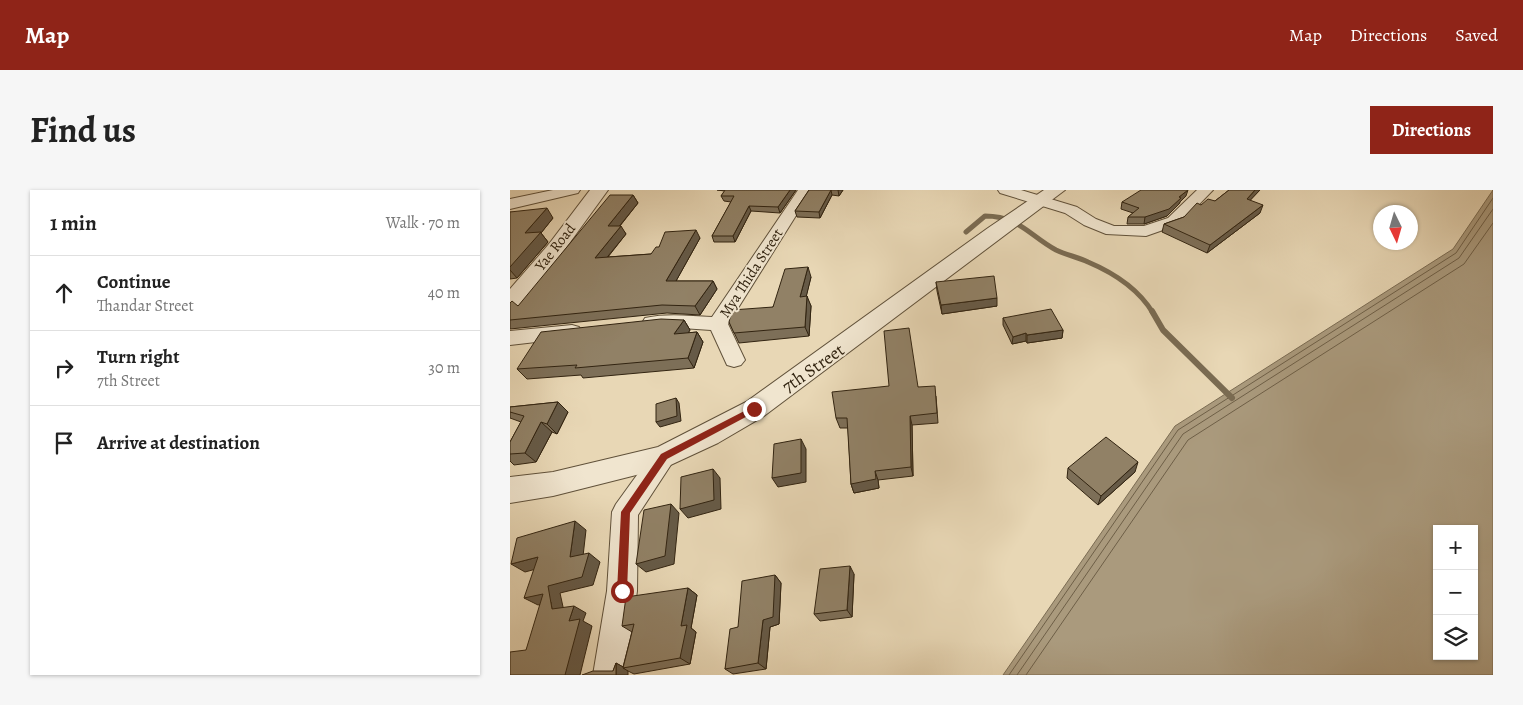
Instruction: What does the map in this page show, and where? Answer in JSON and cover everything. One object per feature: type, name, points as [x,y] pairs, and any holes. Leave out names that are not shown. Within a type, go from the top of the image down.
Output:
[{"type":"street","points":[[510,204],[573,190]]},
{"type":"street","name":"Yae Road","points":[[510,303],[556,248],[599,190]]},
{"type":"street","name":"Mya Thida Street","points":[[718,324],[805,190]]},
{"type":"street","points":[[1005,190],[1039,202],[1071,210],[1090,222],[1112,231],[1146,231],[1174,221],[1206,190]]},
{"type":"street","name":"7th Street","points":[[510,490],[553,484],[664,457],[754,409],[892,311],[995,232],[1018,218],[1056,190]]},
{"type":"street","name":"Mya Thida Street","points":[[637,324],[667,321],[718,324]]},
{"type":"street","name":"Mya Thida Street","points":[[718,324],[734,360]]},
{"type":"street","points":[[510,338],[588,330]]},
{"type":"street","points":[[609,675],[622,591],[625,512],[664,457]]},
{"type":"water","points":[[1493,190],[1493,675],[1003,675],[1175,426],[1453,249]]},
{"type":"building","points":[[725,190],[790,190],[778,207],[749,206],[733,236],[712,236],[734,196],[721,196]]},
{"type":"building","points":[[809,190],[831,190],[819,212],[795,211]]},
{"type":"building","points":[[1141,190],[1188,190],[1169,209],[1145,217],[1128,217],[1139,208],[1122,202]]},
{"type":"building","points":[[1229,190],[1255,190],[1247,199],[1263,205],[1210,245],[1164,224],[1184,217],[1197,203],[1201,205],[1208,199],[1215,201]]},
{"type":"building","points":[[610,195],[633,195],[608,226],[621,226],[595,258],[651,254],[656,247],[659,247],[665,232],[696,230],[666,281],[713,281],[695,306],[662,305],[510,320],[510,303],[512,301],[518,306]]},
{"type":"building","points":[[547,208],[525,233],[541,232],[510,267],[510,212]]},
{"type":"building","points":[[808,267],[800,297],[807,296],[805,327],[734,333],[729,322],[732,310],[773,307],[785,269]]},
{"type":"building","points":[[994,276],[997,298],[941,305],[936,282]]},
{"type":"building","points":[[1051,309],[1063,330],[1027,335],[1026,333],[1013,337],[1003,318]]},
{"type":"building","points":[[661,319],[684,320],[674,334],[697,332],[688,358],[575,368],[577,365],[517,369],[541,332]]},
{"type":"building","points":[[909,328],[918,387],[935,386],[937,413],[910,416],[911,467],[875,471],[876,479],[851,484],[847,418],[836,418],[832,392],[889,386],[884,331]]},
{"type":"building","points":[[676,398],[677,416],[656,422],[656,404]]},
{"type":"building","points":[[558,402],[547,424],[541,422],[525,453],[510,454],[510,442],[524,416],[510,412],[510,407]]},
{"type":"building","points":[[1106,437],[1138,462],[1101,496],[1068,468]]},
{"type":"building","points":[[801,439],[801,473],[772,478],[774,444]]},
{"type":"building","points":[[713,469],[714,500],[680,509],[681,477]]},
{"type":"building","points":[[671,504],[665,556],[636,564],[644,510]]},
{"type":"building","points":[[575,521],[570,557],[589,553],[582,577],[548,586],[552,609],[574,606],[569,621],[580,619],[565,675],[510,675],[510,652],[526,650],[543,594],[524,598],[538,557],[511,564],[517,538]]},
{"type":"building","points":[[850,566],[847,610],[814,614],[820,569]]},
{"type":"building","points":[[775,575],[773,617],[763,620],[758,663],[725,669],[730,629],[738,627],[742,581]]},
{"type":"building","points":[[688,588],[681,626],[687,625],[680,658],[623,668],[634,624],[622,626],[626,597]]},
{"type":"building","points":[[616,663],[616,675],[582,675],[593,671],[613,671]]},
{"type":"waterway","points":[[966,232],[985,216],[1007,219],[1056,250],[1098,266],[1116,276],[1133,289],[1153,313]]},
{"type":"waterway","points":[[1152,311],[1163,330],[1232,398]]},
{"type":"route","points":[[622,591],[625,512],[664,457],[754,409]]}]
